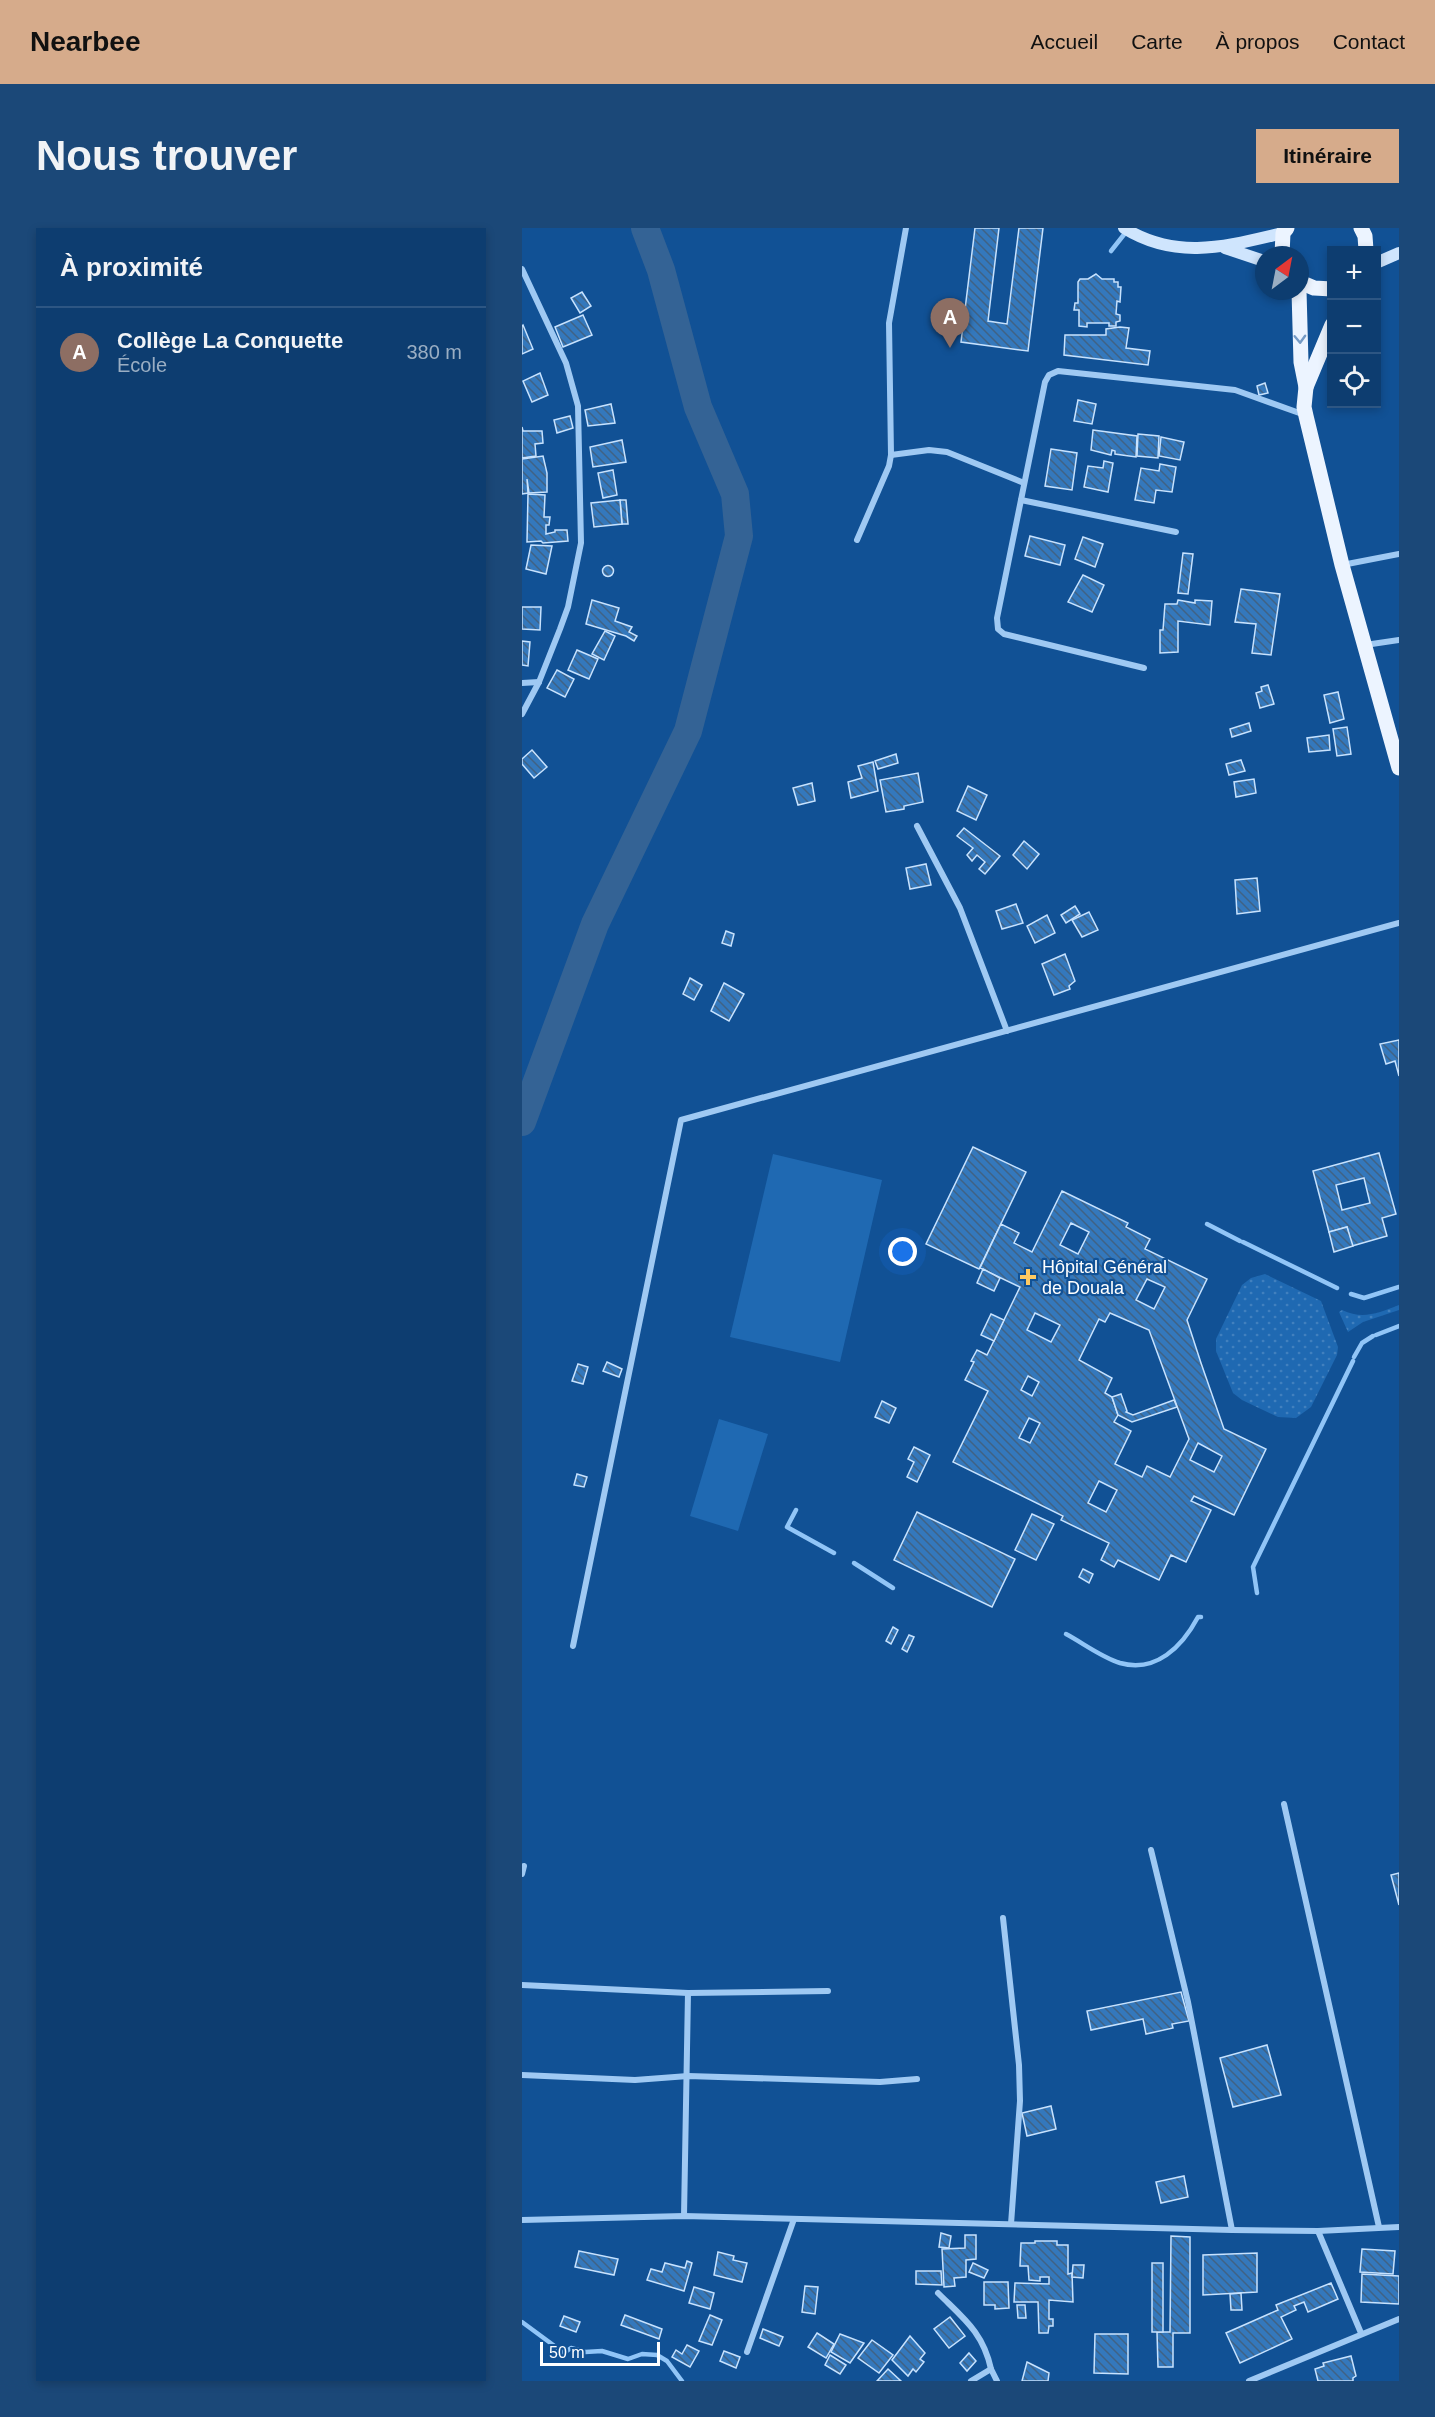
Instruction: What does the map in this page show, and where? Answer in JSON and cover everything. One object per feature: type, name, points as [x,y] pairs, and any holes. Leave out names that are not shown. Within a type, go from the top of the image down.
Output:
[{"type":"main road","points":[[1124,228],[1136,235],[1179,248],[1195,250],[1224,247],[1285,231],[1283,246]]},
{"type":"main road","points":[[1361,228],[1365,236],[1366,246]]},
{"type":"main road","points":[[1224,247],[1255,258]]},
{"type":"main road","points":[[1381,261],[1399,253]]},
{"type":"main road","points":[[1309,286],[1327,289]]},
{"type":"main road","points":[[1299,300],[1301,362],[1306,387],[1304,407],[1342,565],[1399,768]]},
{"type":"main road","points":[[1306,387],[1327,337]]},
{"type":"street","points":[[857,540],[889,466],[891,454],[889,322],[906,228]]},
{"type":"street","points":[[522,269],[566,363],[578,406],[581,543],[568,607],[539,682],[522,714]]},
{"type":"street","points":[[1144,668],[1004,634],[998,629],[997,618],[1024,483],[1045,382],[1049,375],[1058,371],[1235,390],[1306,416]]},
{"type":"street","points":[[891,454],[929,450],[947,452],[1024,483]]},
{"type":"street","points":[[1021,500],[1176,532]]},
{"type":"street","points":[[1342,565],[1399,554]]},
{"type":"street","points":[[1365,645],[1399,640]]},
{"type":"street","points":[[522,683],[539,682]]},
{"type":"street","points":[[917,826],[960,908],[1007,1031]]},
{"type":"street","points":[[573,1646],[681,1120],[1399,923]]},
{"type":"street","points":[[1284,1804],[1379,2227]]},
{"type":"street","points":[[1151,1850],[1188,2002],[1232,2230]]},
{"type":"street","points":[[522,1874],[524,1866]]},
{"type":"street","points":[[1003,1918],[1019,2065],[1020,2101],[1011,2224]]},
{"type":"street","points":[[522,1985],[688,1993],[828,1991]]},
{"type":"street","points":[[684,2216],[688,1993]]},
{"type":"street","points":[[522,2074],[635,2080],[688,2076],[880,2082],[917,2079]]},
{"type":"street","points":[[522,2220],[684,2216],[1232,2230],[1318,2231],[1399,2227]]},
{"type":"street","points":[[747,2352],[794,2219]]},
{"type":"street","points":[[1318,2231],[1361,2333]]},
{"type":"street","points":[[938,2293],[958,2310],[969,2324],[987,2355],[998,2381]]},
{"type":"street","points":[[1249,2381],[1399,2319]]},
{"type":"street","points":[[971,2381],[991,2369]]},
{"type":"shaded area","points":[[773,1154],[882,1180],[840,1362],[730,1337]]},
{"type":"shaded area","points":[[1265,1274],[1321,1301],[1338,1347],[1337,1355],[1311,1407],[1296,1418],[1278,1417],[1242,1400],[1233,1393],[1216,1351],[1216,1339],[1242,1285],[1251,1278]]},
{"type":"shaded area","points":[[1399,1305],[1399,1310],[1363,1322],[1348,1332],[1339,1312],[1342,1310],[1364,1315]]},
{"type":"shaded area","points":[[719,1419],[768,1434],[738,1531],[690,1516]]},
{"type":"building","points":[[975,228],[999,228],[988,321],[1007,324],[1019,228],[1043,228],[1028,351],[961,342]]},
{"type":"building","points":[[1096,274],[1102,279],[1114,279],[1114,282],[1118,282],[1118,287],[1121,287],[1116,314],[1120,315],[1120,321],[1116,322],[1116,326],[1109,326],[1109,323],[1087,323],[1087,327],[1079,326],[1079,310],[1074,310],[1075,303],[1078,303],[1078,282],[1080,279],[1088,279]]},
{"type":"building","points":[[582,292],[591,306],[580,313],[571,298]]},
{"type":"building","points":[[583,315],[592,335],[563,347],[555,327]]},
{"type":"building","points":[[522,326],[533,349],[522,354]]},
{"type":"building","points":[[1129,328],[1126,348],[1150,351],[1148,365],[1064,355],[1065,335],[1106,335],[1106,329]]},
{"type":"building","points":[[540,373],[548,395],[532,402],[523,381]]},
{"type":"building","points":[[1265,383],[1268,393],[1259,395],[1257,386]]},
{"type":"building","points":[[1078,400],[1096,404],[1092,424],[1074,421]]},
{"type":"building","points":[[611,404],[615,423],[588,426],[585,410]]},
{"type":"building","points":[[570,416],[573,428],[557,433],[554,420]]},
{"type":"building","points":[[522,427],[523,431],[542,431],[543,443],[535,444],[536,456],[522,458]]},
{"type":"building","points":[[1093,430],[1137,436],[1136,457],[1115,454],[1112,450],[1111,455],[1091,450]]},
{"type":"building","points":[[1138,434],[1159,436],[1158,458],[1137,456]]},
{"type":"building","points":[[1161,437],[1184,442],[1180,460],[1159,456]]},
{"type":"building","points":[[622,440],[626,462],[593,467],[590,447]]},
{"type":"building","points":[[1051,449],[1077,453],[1072,490],[1045,486]]},
{"type":"building","points":[[543,456],[547,473],[547,492],[529,493],[527,479],[528,493],[522,494],[522,459]]},
{"type":"building","points":[[1104,461],[1113,463],[1108,492],[1084,487],[1088,466],[1103,468]]},
{"type":"building","points":[[1160,464],[1176,467],[1172,492],[1156,490],[1154,503],[1135,500],[1141,468],[1159,471]]},
{"type":"building","points":[[613,470],[617,495],[603,498],[598,473]]},
{"type":"building","points":[[528,494],[545,495],[544,517],[550,517],[549,525],[546,525],[546,534],[555,532],[555,530],[567,530],[568,541],[527,542]]},
{"type":"building","points":[[620,500],[626,500],[628,524],[622,524]]},
{"type":"building","points":[[620,500],[622,524],[594,527],[591,503]]},
{"type":"building","points":[[1030,536],[1065,545],[1060,565],[1025,556]]},
{"type":"building","points":[[1083,537],[1103,544],[1095,567],[1075,559]]},
{"type":"building","points":[[531,545],[552,546],[546,574],[526,569]]},
{"type":"building","points":[[1183,553],[1193,554],[1188,594],[1178,593]]},
{"type":"building","points":[[608,565],[614,571],[608,577],[602,571]]},
{"type":"building","points":[[1083,575],[1104,585],[1092,612],[1068,602]]},
{"type":"building","points":[[1241,589],[1280,594],[1271,655],[1252,653],[1256,624],[1235,622]]},
{"type":"building","points":[[592,600],[619,608],[615,621],[632,627],[629,632],[637,636],[634,641],[626,636],[586,624]]},
{"type":"building","points":[[1178,600],[1195,603],[1195,600],[1212,601],[1210,625],[1178,621],[1178,652],[1160,653],[1160,630],[1163,630],[1165,604],[1177,604]]},
{"type":"building","points":[[522,607],[541,607],[540,630],[522,629]]},
{"type":"building","points":[[605,631],[615,636],[604,660],[592,654]]},
{"type":"building","points":[[522,641],[530,642],[528,666],[522,665]]},
{"type":"building","points":[[577,650],[598,659],[589,679],[568,670]]},
{"type":"building","points":[[557,670],[574,679],[565,697],[547,688]]},
{"type":"building","points":[[1268,685],[1274,704],[1260,708],[1256,693],[1262,691],[1261,687]]},
{"type":"building","points":[[1338,692],[1344,719],[1330,723],[1324,695]]},
{"type":"building","points":[[1249,723],[1251,731],[1232,737],[1230,729]]},
{"type":"building","points":[[1347,727],[1351,754],[1337,756],[1333,729]]},
{"type":"building","points":[[1329,735],[1330,750],[1309,752],[1307,738]]},
{"type":"building","points":[[532,750],[547,767],[534,778],[522,764],[522,759]]},
{"type":"building","points":[[896,754],[898,763],[878,769],[875,761]]},
{"type":"building","points":[[1241,760],[1245,771],[1229,775],[1226,764]]},
{"type":"building","points":[[873,762],[878,791],[851,798],[848,782],[862,778],[858,766]]},
{"type":"building","points":[[918,773],[923,802],[904,806],[904,809],[886,812],[880,780]]},
{"type":"building","points":[[1254,779],[1256,793],[1236,797],[1234,782]]},
{"type":"building","points":[[812,783],[815,801],[798,805],[793,788]]},
{"type":"building","points":[[968,786],[987,795],[976,820],[957,811]]},
{"type":"building","points":[[964,828],[1000,856],[985,874],[979,869],[985,862],[977,855],[972,861],[967,855],[973,848],[957,836]]},
{"type":"building","points":[[1024,841],[1039,854],[1027,869],[1013,855]]},
{"type":"building","points":[[926,864],[931,885],[910,889],[906,868]]},
{"type":"building","points":[[1257,878],[1260,911],[1237,914],[1235,880]]},
{"type":"building","points":[[1016,904],[1023,923],[1002,929],[996,911]]},
{"type":"building","points":[[1075,906],[1080,914],[1066,923],[1061,915]]},
{"type":"building","points":[[1089,912],[1098,930],[1082,937],[1072,920]]},
{"type":"building","points":[[1047,915],[1055,933],[1035,943],[1027,926]]},
{"type":"building","points":[[726,931],[734,934],[731,946],[722,943]]},
{"type":"building","points":[[1065,954],[1075,981],[1069,986],[1070,989],[1054,995],[1042,964]]},
{"type":"building","points":[[690,978],[702,985],[694,1000],[683,994]]},
{"type":"building","points":[[724,983],[744,994],[729,1021],[711,1011]]},
{"type":"building","points":[[1399,1040],[1399,1076],[1395,1061],[1386,1064],[1380,1044]]},
{"type":"building","points":[[973,1147],[1026,1172],[979,1269],[926,1244]]},
{"type":"building","points":[[1379,1153],[1396,1214],[1382,1218],[1387,1236],[1352,1246],[1347,1227],[1329,1232],[1313,1171]],"holes":[[[1364,1178],[1370,1203],[1342,1210],[1336,1185]]]},
{"type":"building","points":[[1062,1191],[1128,1223],[1126,1227],[1150,1239],[1145,1249],[1207,1279],[1187,1320],[1201,1363],[1224,1429],[1266,1449],[1234,1515],[1194,1496],[1191,1501],[1211,1510],[1186,1562],[1171,1555],[1159,1580],[1118,1560],[1114,1567],[1101,1560],[1109,1543],[1061,1520],[1063,1516],[953,1462],[988,1391],[965,1380],[974,1362],[971,1361],[977,1350],[987,1355],[1020,1287],[980,1268],[1001,1224],[1019,1233],[1014,1243],[1032,1252]],"holes":[[[1071,1223],[1089,1232],[1078,1254],[1060,1245]],[[1147,1279],[1165,1287],[1154,1309],[1136,1300]],[[1035,1313],[1060,1325],[1051,1342],[1027,1330]],[[1110,1313],[1149,1330],[1189,1439],[1170,1477],[1147,1466],[1142,1477],[1115,1464],[1131,1431],[1114,1422],[1118,1415],[1112,1397],[1105,1393],[1112,1378],[1079,1360],[1099,1319],[1105,1322]],[[1028,1376],[1039,1382],[1032,1396],[1021,1390]],[[1029,1418],[1040,1423],[1030,1443],[1019,1438]],[[1198,1443],[1222,1456],[1214,1472],[1190,1460]],[[1099,1481],[1117,1490],[1106,1512],[1088,1503]]]},
{"type":"building","points":[[1347,1227],[1353,1246],[1334,1252],[1329,1232]]},
{"type":"building","points":[[983,1269],[1000,1278],[994,1291],[977,1283]]},
{"type":"building","points":[[991,1314],[1004,1320],[994,1341],[981,1335]]},
{"type":"building","points":[[607,1362],[622,1369],[619,1377],[603,1371]]},
{"type":"building","points":[[578,1364],[588,1367],[583,1384],[572,1381]]},
{"type":"building","points":[[1121,1394],[1126,1412],[1133,1415],[1174,1400],[1177,1407],[1132,1422],[1118,1415],[1112,1397]]},
{"type":"building","points":[[882,1401],[896,1408],[889,1423],[875,1417]]},
{"type":"building","points":[[914,1447],[930,1455],[917,1482],[907,1477],[914,1462],[908,1459]]},
{"type":"building","points":[[577,1474],[587,1477],[584,1487],[574,1485]]},
{"type":"building","points":[[917,1512],[1015,1559],[992,1607],[894,1560]]},
{"type":"building","points":[[1032,1514],[1054,1524],[1036,1560],[1015,1550]]},
{"type":"building","points":[[1083,1569],[1093,1574],[1089,1583],[1079,1577]]},
{"type":"building","points":[[893,1627],[898,1630],[891,1644],[886,1641]]},
{"type":"building","points":[[909,1635],[914,1637],[907,1652],[902,1649]]},
{"type":"building","points":[[1399,1873],[1399,1905],[1391,1875]]},
{"type":"building","points":[[1181,1992],[1189,2021],[1172,2024],[1173,2028],[1146,2034],[1143,2019],[1091,2030],[1087,2011]]},
{"type":"building","points":[[1267,2045],[1281,2095],[1233,2107],[1220,2058]]},
{"type":"building","points":[[1051,2106],[1056,2129],[1027,2136],[1022,2113]]},
{"type":"building","points":[[1184,2176],[1188,2197],[1161,2203],[1156,2182]]},
{"type":"building","points":[[941,2233],[951,2236],[949,2248],[939,2247]]},
{"type":"building","points":[[965,2235],[976,2235],[976,2259],[966,2260],[966,2277],[954,2278],[955,2286],[944,2287],[942,2249],[965,2248]]},
{"type":"building","points":[[1171,2236],[1190,2237],[1190,2333],[1173,2333],[1173,2367],[1158,2367],[1157,2332],[1170,2332]]},
{"type":"building","points":[[1035,2241],[1057,2241],[1057,2245],[1068,2245],[1068,2274],[1072,2273],[1073,2302],[1049,2300],[1049,2319],[1053,2319],[1053,2326],[1049,2326],[1048,2333],[1039,2333],[1038,2302],[1014,2302],[1015,2283],[1049,2284],[1049,2277],[1040,2277],[1040,2281],[1029,2280],[1028,2266],[1020,2266],[1021,2243],[1035,2243]]},
{"type":"building","points":[[1362,2249],[1395,2251],[1393,2274],[1360,2272]]},
{"type":"building","points":[[579,2251],[618,2259],[614,2275],[575,2267]]},
{"type":"building","points":[[718,2252],[734,2256],[733,2260],[747,2263],[742,2282],[714,2275]]},
{"type":"building","points":[[1257,2253],[1257,2292],[1203,2295],[1203,2255]]},
{"type":"building","points":[[687,2261],[692,2263],[684,2291],[647,2280],[651,2269],[662,2272],[665,2263],[685,2268]]},
{"type":"building","points":[[973,2263],[988,2270],[984,2278],[969,2272]]},
{"type":"building","points":[[1152,2263],[1163,2263],[1163,2332],[1152,2332]]},
{"type":"building","points":[[1073,2265],[1084,2265],[1083,2278],[1072,2277]]},
{"type":"building","points":[[916,2271],[941,2271],[942,2285],[916,2284]]},
{"type":"building","points":[[1362,2274],[1399,2276],[1399,2304],[1361,2302]]},
{"type":"building","points":[[984,2282],[1008,2282],[1009,2308],[995,2309],[995,2305],[984,2305]]},
{"type":"building","points":[[1331,2283],[1338,2299],[1308,2312],[1304,2302],[1294,2306],[1296,2310],[1281,2317],[1292,2339],[1240,2363],[1226,2333],[1278,2310],[1276,2305]]},
{"type":"building","points":[[805,2286],[818,2287],[815,2314],[802,2312]]},
{"type":"building","points":[[694,2287],[714,2293],[710,2309],[689,2303]]},
{"type":"building","points":[[1241,2293],[1242,2310],[1231,2310],[1230,2294]]},
{"type":"building","points":[[1017,2305],[1025,2305],[1026,2318],[1018,2318]]},
{"type":"building","points":[[625,2315],[662,2329],[659,2339],[621,2325]]},
{"type":"building","points":[[710,2315],[722,2320],[712,2345],[699,2341]]},
{"type":"building","points":[[564,2316],[580,2322],[576,2332],[560,2326]]},
{"type":"building","points":[[950,2317],[965,2336],[949,2348],[934,2329]]},
{"type":"building","points":[[763,2329],[783,2337],[779,2346],[760,2338]]},
{"type":"building","points":[[817,2333],[834,2344],[826,2358],[808,2347]]},
{"type":"building","points":[[840,2334],[864,2343],[850,2363],[831,2352]]},
{"type":"building","points":[[1095,2334],[1128,2334],[1128,2374],[1094,2373]]},
{"type":"building","points":[[910,2336],[925,2353],[920,2359],[924,2362],[916,2372],[913,2369],[908,2376],[892,2360]]},
{"type":"building","points":[[872,2340],[893,2355],[879,2373],[858,2358]]},
{"type":"building","points":[[687,2345],[699,2351],[690,2367],[672,2357],[676,2350],[682,2354]]},
{"type":"building","points":[[724,2351],[740,2357],[736,2368],[720,2361]]},
{"type":"building","points":[[969,2353],[976,2361],[967,2371],[960,2363]]},
{"type":"building","points":[[830,2355],[846,2365],[840,2374],[825,2365]]},
{"type":"building","points":[[1351,2356],[1356,2376],[1353,2381],[1318,2381],[1315,2369],[1324,2366],[1323,2363]]},
{"type":"building","points":[[1027,2362],[1049,2373],[1048,2381],[1022,2381]]},
{"type":"building","points":[[888,2369],[901,2381],[877,2381]]},
{"type":"waterway","points":[[522,1122],[595,924],[688,731],[739,536],[735,494],[698,407],[661,270],[645,228]]},
{"type":"waterway","points":[[1111,251],[1126,232]]},
{"type":"waterway","points":[[1207,1224],[1240,1241]]},
{"type":"waterway","points":[[1243,1242],[1337,1288]]},
{"type":"waterway","points":[[1351,1294],[1364,1298],[1399,1287]]},
{"type":"waterway","points":[[1376,1335],[1399,1326]]},
{"type":"waterway","points":[[1354,1357],[1362,1343],[1373,1336]]},
{"type":"waterway","points":[[1257,1593],[1253,1567],[1353,1361]]},
{"type":"waterway","points":[[796,1510],[787,1527],[834,1553]]},
{"type":"waterway","points":[[854,1563],[893,1588]]},
{"type":"waterway","points":[[1066,1634],[1099,1654],[1120,1663],[1145,1664],[1156,1661],[1176,1647],[1198,1617],[1201,1617]]},
{"type":"waterway","points":[[522,2322],[564,2353],[571,2348],[585,2352],[602,2351],[628,2359],[642,2354],[657,2355],[667,2361],[682,2381]]},
{"type":"place","name":"Collège La Conquette","points":[[950,348]]},
{"type":"place","name":"Hôpital Général de Douala","points":[[1028,1277]]}]
